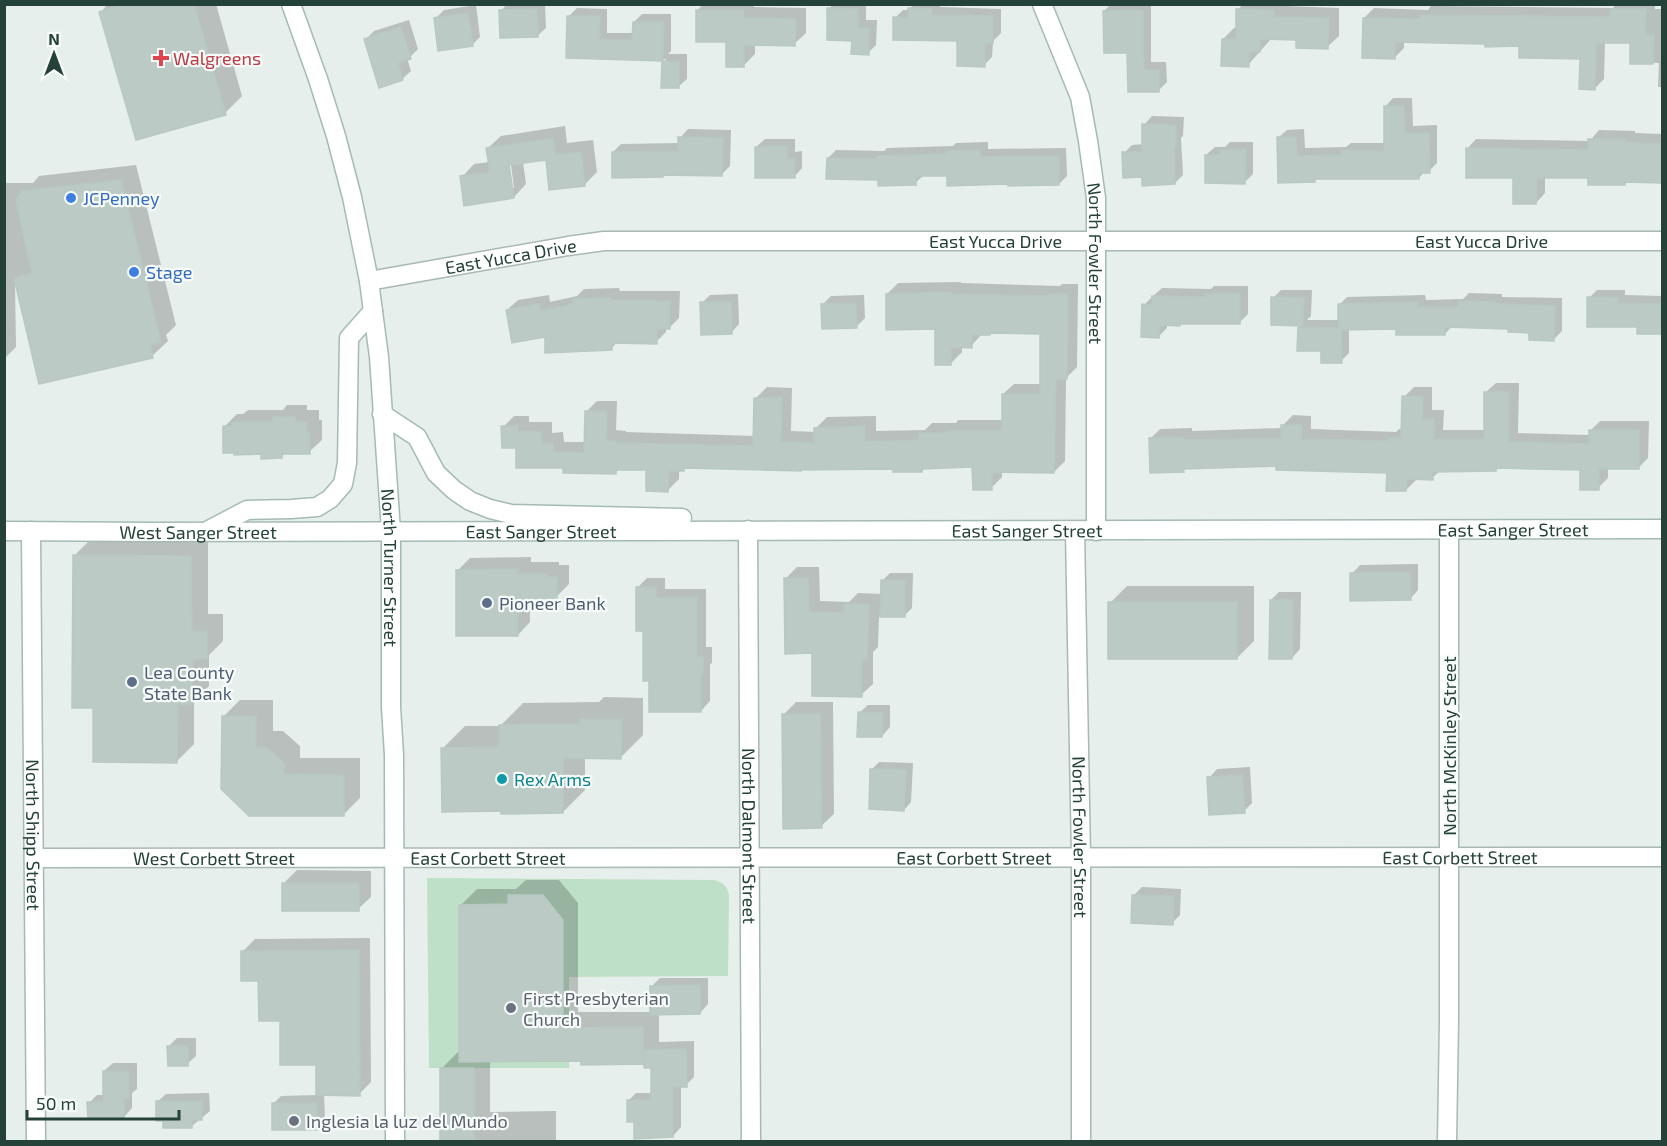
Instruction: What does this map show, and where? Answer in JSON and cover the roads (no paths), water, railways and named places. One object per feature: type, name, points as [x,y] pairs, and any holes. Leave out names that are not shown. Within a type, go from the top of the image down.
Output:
[{"type":"street","name":"North Fowler Street","points":[[1042,4],[1080,96],[1096,198],[1096,531]]},
{"type":"street","name":"North Turner Street","points":[[292,5],[336,136],[352,196],[369,281],[379,357],[391,531],[390,707],[394,755],[395,1142]]},
{"type":"street","name":"East Yucca Drive","points":[[369,281],[604,241],[1662,241]]},
{"type":"street","points":[[205,532],[247,510],[317,507],[330,499],[343,484],[347,463],[348,338],[373,311]]},
{"type":"street","points":[[382,414],[417,437],[436,473],[454,490],[470,501],[490,509],[511,514],[692,519],[710,531]]},
{"type":"street","name":"East Sanger Street","points":[[391,531],[1662,529]]},
{"type":"street","name":"North McKinley Street","points":[[1447,1142],[1449,530]]},
{"type":"street","name":"West Sanger Street","points":[[4,531],[391,531]]},
{"type":"street","name":"North Shipp Street","points":[[31,531],[36,1142]]},
{"type":"street","name":"North Dalmont Street","points":[[748,531],[751,1142]]},
{"type":"street","name":"North Fowler Street","points":[[1075,531],[1081,858],[1081,1142]]},
{"type":"street","name":"East Corbett Street","points":[[394,857],[1662,857]]},
{"type":"street","name":"West Corbett Street","points":[[34,858],[394,857]]},
{"type":"place","name":"Walgreens","points":[[161,58]]},
{"type":"place","name":"JCPenney","points":[[71,198]]},
{"type":"place","name":"Stage","points":[[134,272]]},
{"type":"place","name":"Pioneer Bank","points":[[487,603]]},
{"type":"place","name":"Lea County State Bank","points":[[132,682]]},
{"type":"place","name":"Rex Arms","points":[[502,779]]},
{"type":"place","name":"First Presbyterian Church","points":[[511,1008]]},
{"type":"place","name":"Inglesia la luz del Mundo","points":[[294,1121]]}]
